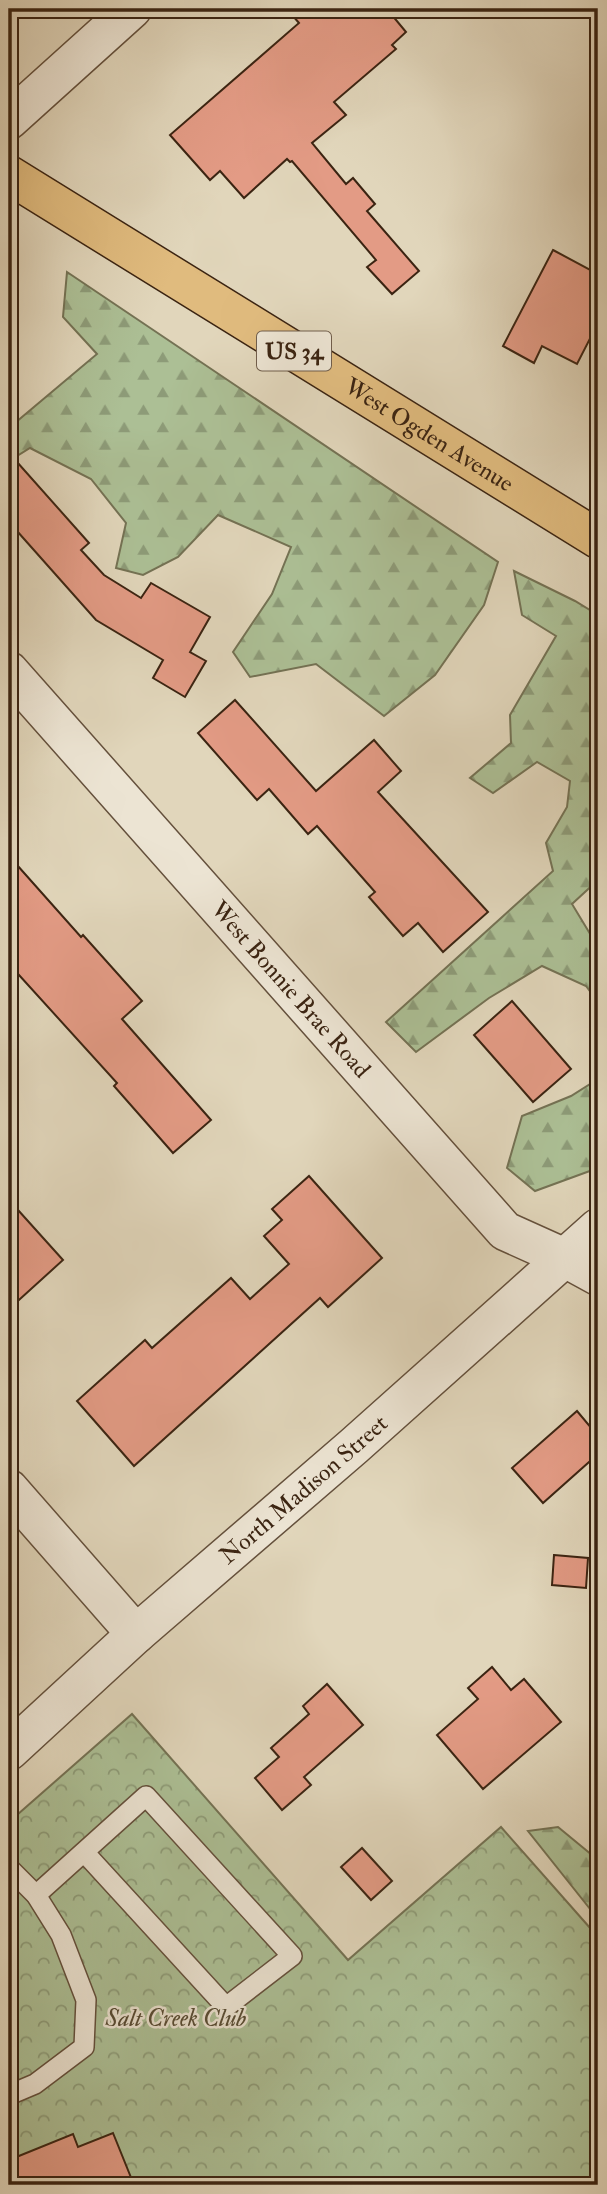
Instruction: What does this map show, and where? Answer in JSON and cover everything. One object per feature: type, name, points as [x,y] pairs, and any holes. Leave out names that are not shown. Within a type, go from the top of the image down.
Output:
[{"type":"main road","name":"West Ogden Avenue","points":[[9,175],[598,539]]},
{"type":"street","points":[[9,120],[132,9]]},
{"type":"street","name":"West Bonnie Brae Road","points":[[9,671],[505,1231],[598,1276]]},
{"type":"street","name":"North Madison Street","points":[[9,1751],[136,1634],[354,1446],[598,1228]]},
{"type":"street","points":[[9,1489],[136,1634]]},
{"type":"lane","points":[[36,1895],[146,1796],[292,1956],[226,2007],[84,1852]]},
{"type":"lane","points":[[9,1868],[36,1895],[61,1935],[86,2000],[84,2047],[36,2084],[9,2095]]},
{"type":"green space","points":[[67,272],[498,562],[484,605],[435,675],[384,716],[316,664],[250,677],[233,652],[272,594],[291,547],[218,515],[178,557],[143,575],[116,568],[126,523],[91,479],[30,448],[9,461],[9,428],[97,354],[63,317]]},
{"type":"green space","points":[[514,571],[598,615],[598,880],[572,904],[598,947],[598,1002],[586,986],[542,966],[489,998],[416,1052],[386,1022],[553,871],[546,843],[567,807],[570,781],[537,762],[493,793],[470,778],[511,743],[510,715],[556,636],[522,615]]},
{"type":"green space","points":[[598,1079],[598,1168],[535,1191],[507,1168],[522,1116],[571,1096]]},
{"type":"green space","name":"Salt Creek Club","points":[[132,1714],[348,1960],[501,1827],[598,1937],[598,2185],[9,2185],[9,1822]]},
{"type":"green space","points":[[558,1827],[598,1860],[598,1919],[528,1831]]},
{"type":"building","points":[[287,9],[387,9],[406,32],[392,45],[396,49],[334,102],[346,115],[312,143],[346,184],[353,178],[375,204],[367,211],[419,271],[392,294],[367,267],[376,260],[292,161],[287,159],[244,198],[220,171],[210,180],[170,135],[299,23]]},
{"type":"building","points":[[553,250],[598,274],[598,323],[577,364],[542,346],[534,363],[503,346]]},
{"type":"building","points":[[9,453],[89,543],[81,550],[104,575],[141,598],[151,583],[210,617],[190,652],[206,661],[185,697],[153,678],[163,660],[96,620],[9,522]]},
{"type":"building","points":[[235,700],[316,791],[374,740],[401,771],[378,792],[488,912],[443,952],[418,923],[403,936],[369,897],[375,892],[317,826],[308,834],[269,789],[257,800],[198,733]]},
{"type":"building","points":[[9,856],[142,1001],[122,1019],[211,1120],[173,1153],[114,1086],[117,1083],[9,964]]},
{"type":"building","points":[[512,1001],[571,1069],[533,1102],[474,1035]]},
{"type":"building","points":[[309,1176],[382,1258],[328,1307],[320,1298],[134,1466],[77,1401],[145,1340],[152,1348],[231,1278],[250,1299],[289,1264],[264,1236],[282,1220],[272,1209]]},
{"type":"building","points":[[9,1200],[63,1260],[9,1309]]},
{"type":"building","points":[[577,1411],[598,1436],[598,1454],[543,1503],[512,1468]]},
{"type":"building","points":[[554,1555],[588,1558],[586,1588],[552,1585]]},
{"type":"building","points":[[492,1667],[511,1690],[524,1679],[561,1722],[483,1789],[437,1735],[478,1699],[468,1688]]},
{"type":"building","points":[[327,1684],[363,1725],[304,1777],[311,1785],[282,1810],[255,1778],[279,1757],[271,1748],[309,1714],[303,1706]]},
{"type":"building","points":[[362,1848],[392,1881],[371,1900],[341,1867]]},
{"type":"building","points":[[113,2133],[134,2185],[9,2185],[9,2160],[73,2134],[78,2147]]}]
